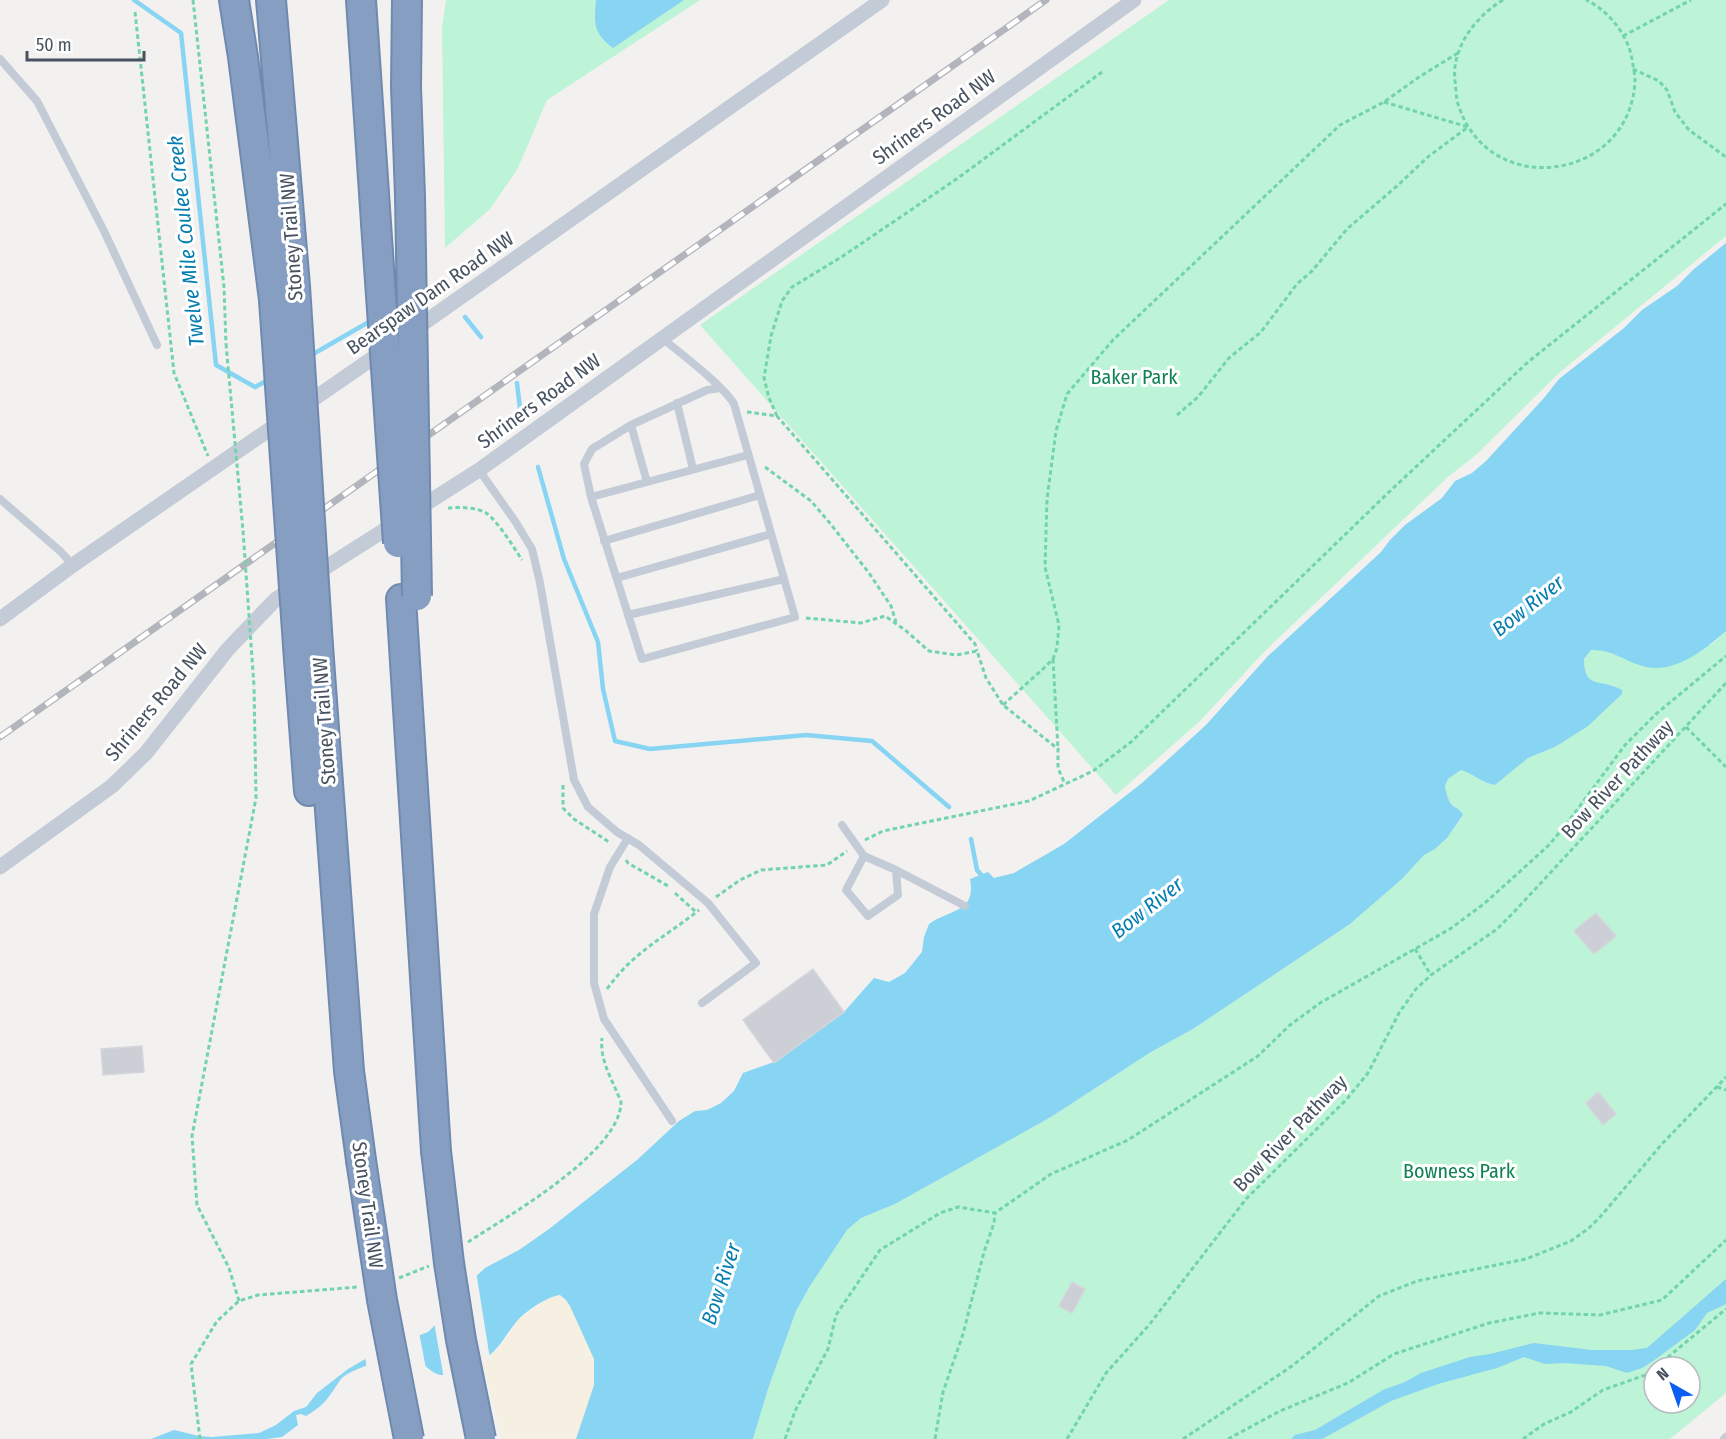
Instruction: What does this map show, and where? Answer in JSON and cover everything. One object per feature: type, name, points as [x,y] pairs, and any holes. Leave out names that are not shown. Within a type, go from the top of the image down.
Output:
[{"type":"highway","points":[[234,0],[284,293]]},
{"type":"highway","name":"Stoney Trail NW","points":[[271,0],[284,293],[309,653],[349,1071],[382,1300],[409,1439]]},
{"type":"highway","points":[[361,0],[376,223],[409,597]]},
{"type":"highway","points":[[407,0],[406,87],[410,196],[409,597],[413,764],[440,1203],[481,1439]]},
{"type":"street","name":"Bearspaw Dam Road NW","points":[[0,619],[73,565],[484,282],[882,0]]},
{"type":"street","name":"Shriners Road NW","points":[[0,867],[112,786],[146,753],[228,649],[276,599],[479,470],[1134,0]]},
{"type":"lane","points":[[0,58],[37,100],[104,231],[157,345]]},
{"type":"lane","points":[[662,338],[720,388],[730,398],[795,617],[642,659],[604,541],[584,464],[592,449],[631,425],[707,390],[720,388]]},
{"type":"lane","points":[[677,403],[693,469]]},
{"type":"lane","points":[[631,425],[647,482]]},
{"type":"lane","points":[[591,496],[748,455]]},
{"type":"lane","points":[[479,470],[532,549],[574,780],[588,807],[639,845],[708,903],[756,963],[702,1003]]},
{"type":"lane","points":[[604,541],[760,495]]},
{"type":"lane","points":[[0,499],[73,565]]},
{"type":"lane","points":[[617,578],[771,534]]},
{"type":"lane","points":[[628,615],[784,579]]},
{"type":"lane","points":[[842,825],[864,856],[965,906]]},
{"type":"lane","points":[[628,838],[610,867],[594,914],[594,983],[604,1018],[672,1120]]},
{"type":"lane","points":[[864,856],[846,890],[868,916],[898,894],[896,870]]},
{"type":"path","points":[[193,0],[224,287],[226,344],[254,686],[256,798],[192,1136],[197,1205],[229,1268],[239,1300]]},
{"type":"path","points":[[1503,0],[1488,8],[1470,28],[1458,53],[1454,77],[1458,103],[1468,127],[1485,147],[1508,161],[1533,168],[1563,167],[1591,156],[1614,136],[1629,110],[1635,81],[1630,51],[1616,24],[1594,4],[1586,0]]},
{"type":"path","points":[[1623,36],[1691,0]]},
{"type":"path","points":[[135,12],[174,373],[213,469]]},
{"type":"path","points":[[1003,705],[1053,659],[1058,648],[1059,625],[1046,567],[1047,499],[1056,431],[1067,394],[1113,340],[1340,125],[1384,102],[1458,53]]},
{"type":"path","points":[[1633,69],[1659,81],[1667,90],[1675,112],[1689,130],[1726,157]]},
{"type":"path","points":[[1058,749],[1003,705],[986,678],[975,644],[916,573],[777,416],[764,378],[771,336],[782,301],[792,287],[843,256],[949,184],[1102,72]]},
{"type":"path","points":[[1384,102],[1468,127]]},
{"type":"path","points":[[1177,415],[1198,398],[1229,358],[1261,332],[1297,284],[1312,271],[1347,228],[1430,156],[1468,127]]},
{"type":"path","points":[[464,1244],[541,1193],[594,1152],[612,1130],[621,1102],[601,1050],[606,991],[624,968],[644,949],[740,880],[761,870],[827,866],[856,844],[883,831],[1029,801],[1093,771],[1131,742],[1389,492],[1528,362],[1726,204]]},
{"type":"path","points":[[736,412],[777,416]]},
{"type":"path","points":[[751,466],[761,464],[811,501],[869,573],[891,606],[896,624]]},
{"type":"path","points":[[438,508],[459,507],[486,513],[513,544],[524,563]]},
{"type":"path","points":[[795,617],[861,623],[885,616],[929,651],[956,655],[977,651]]},
{"type":"path","points":[[243,647],[258,632]]},
{"type":"path","points":[[785,1439],[795,1412],[828,1349],[836,1316],[880,1250],[940,1213],[958,1207],[994,1213],[1052,1174],[1128,1140],[1258,1056],[1290,1025],[1320,1003],[1438,937],[1485,903],[1548,846],[1625,745],[1656,714],[1726,656]]},
{"type":"path","points":[[1053,659],[1058,768],[1065,784]]},
{"type":"path","name":"Bow River Pathway","points":[[1067,1439],[1106,1373],[1149,1326],[1246,1199],[1346,1100],[1368,1072],[1399,1013],[1416,990],[1431,975],[1497,929],[1726,683]]},
{"type":"path","points":[[1686,727],[1726,767]]},
{"type":"path","points":[[561,776],[563,808],[574,819],[614,845],[628,863],[669,887],[696,912]]},
{"type":"path","points":[[1415,949],[1431,975]]},
{"type":"path","points":[[1183,1439],[1292,1366],[1379,1296],[1417,1281],[1526,1259],[1571,1242],[1601,1216],[1662,1144],[1726,1077]]},
{"type":"path","points":[[1717,1087],[1726,1090]]},
{"type":"path","points":[[935,1439],[943,1392],[963,1334],[994,1222],[994,1213]]},
{"type":"path","points":[[1228,1439],[1280,1411],[1348,1383],[1394,1354],[1489,1323],[1540,1313],[1600,1315],[1662,1300],[1726,1240]]},
{"type":"path","points":[[392,1280],[430,1266]]},
{"type":"path","points":[[200,1439],[191,1364],[217,1321],[239,1300],[258,1295],[360,1287]]},
{"type":"path","points":[[1671,1355],[1726,1309]]},
{"type":"path","points":[[1524,1439],[1544,1424],[1571,1412],[1603,1390],[1642,1376]]},
{"type":"green space","points":[[446,0],[700,0],[547,100],[517,170],[490,209],[445,248],[442,28]]},
{"type":"green space","name":"Baker Park","points":[[1169,0],[1726,0],[1726,236],[1559,373],[1477,454],[1448,477],[1264,652],[1200,721],[1116,795],[700,325]]},
{"type":"green space","name":"Bowness Park","points":[[1726,631],[1726,1393],[1702,1413],[1702,1355],[1642,1355],[1642,1415],[1699,1415],[1670,1439],[753,1439],[796,1311],[847,1230],[861,1218],[895,1204],[1051,1117],[1151,1052],[1193,1029],[1350,924],[1402,879],[1424,855],[1447,838],[1463,816],[1447,796],[1445,786],[1448,779],[1461,770],[1495,785],[1528,758],[1555,747],[1622,694],[1616,686],[1592,680],[1586,673],[1584,659],[1591,650],[1604,650],[1641,666],[1712,644]]},
{"type":"sand","points":[[560,1295],[570,1306],[594,1359],[594,1385],[576,1439],[503,1439],[482,1361],[498,1350],[518,1320],[552,1296]]},
{"type":"water","points":[[596,0],[684,0],[613,48],[596,27]]},
{"type":"water","name":"Bow River","points":[[1726,243],[1726,631],[1697,654],[1663,668],[1639,665],[1610,653],[1591,650],[1584,659],[1587,676],[1596,682],[1622,690],[1622,694],[1588,726],[1555,747],[1528,758],[1495,785],[1461,770],[1448,779],[1445,786],[1448,799],[1463,815],[1447,838],[1424,855],[1402,879],[1350,924],[1193,1029],[1151,1052],[1051,1117],[895,1204],[861,1218],[847,1230],[796,1311],[753,1439],[576,1439],[594,1385],[594,1359],[570,1306],[560,1295],[543,1301],[526,1313],[487,1357],[455,1372],[445,1375],[436,1374],[411,1357],[390,1359],[353,1371],[341,1379],[328,1398],[316,1409],[306,1416],[296,1415],[298,1425],[282,1437],[151,1439],[174,1430],[212,1437],[259,1433],[276,1425],[294,1411],[306,1407],[317,1393],[348,1369],[381,1350],[428,1332],[438,1322],[450,1300],[485,1268],[519,1250],[549,1229],[637,1160],[679,1121],[695,1111],[707,1110],[721,1103],[734,1091],[743,1073],[774,1062],[844,1012],[874,978],[889,982],[905,973],[922,952],[929,924],[966,904],[971,890],[970,879],[988,872],[994,878],[1014,873],[1064,844],[1142,783],[1206,725],[1268,656],[1381,552],[1405,525],[1442,498],[1455,481],[1472,473],[1486,461],[1559,379],[1624,328],[1642,310],[1677,286]]},
{"type":"water","points":[[1726,1279],[1726,1304],[1707,1313],[1695,1330],[1661,1355],[1642,1355],[1642,1368],[1627,1373],[1606,1366],[1545,1364],[1524,1357],[1497,1368],[1438,1384],[1391,1401],[1322,1439],[1291,1439],[1295,1435],[1315,1430],[1383,1390],[1421,1373],[1470,1357],[1534,1343],[1592,1350],[1647,1348]]},
{"type":"pier","points":[[476,1271],[490,1359],[458,1375],[444,1379],[434,1322],[448,1298]]},
{"type":"pier","points":[[419,1332],[426,1369],[407,1360],[388,1362],[367,1370],[365,1356],[380,1347]]},
{"type":"building","points":[[1596,913],[1616,936],[1594,954],[1574,931]]},
{"type":"building","points":[[813,969],[844,1012],[774,1063],[743,1020]]},
{"type":"building","points":[[142,1046],[144,1072],[103,1075],[101,1049]]},
{"type":"building","points":[[1598,1092],[1616,1114],[1603,1125],[1586,1103]]},
{"type":"building","points":[[1072,1282],[1085,1289],[1072,1313],[1059,1306]]},
{"type":"waterway","name":"Twelve Mile Coulee Creek","points":[[134,0],[181,33],[216,365],[255,387],[270,379]]},
{"type":"waterway","points":[[465,317],[481,337]]},
{"type":"waterway","name":"Twelve Mile Coulee Creek","points":[[308,357],[374,319]]},
{"type":"waterway","points":[[517,383],[521,417]]},
{"type":"waterway","points":[[538,467],[564,559],[598,642],[603,689],[615,741],[650,749],[806,735],[872,741],[949,807]]},
{"type":"waterway","points":[[971,839],[977,870],[984,878]]},
{"type":"railway","points":[[0,737],[1046,0]]}]
